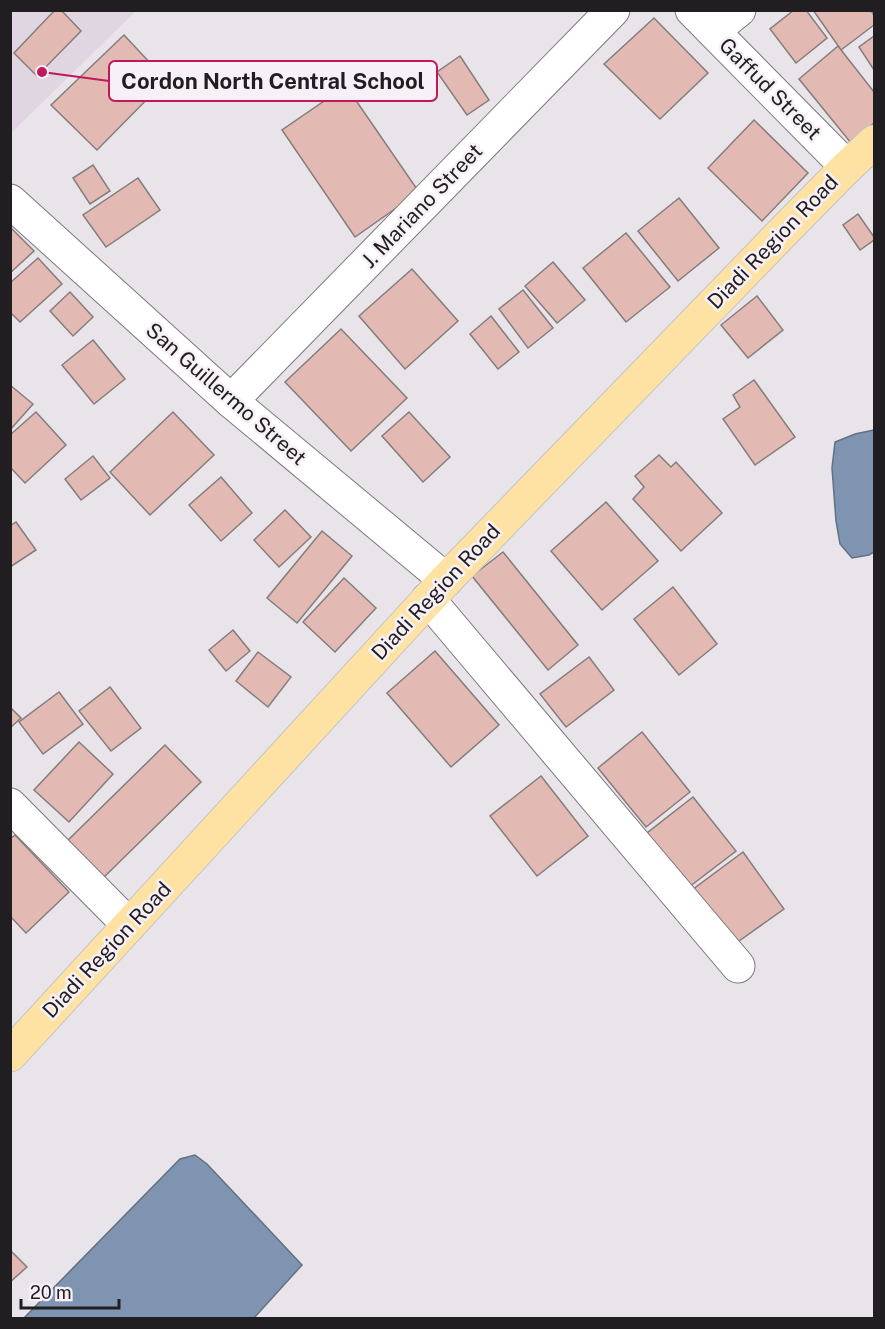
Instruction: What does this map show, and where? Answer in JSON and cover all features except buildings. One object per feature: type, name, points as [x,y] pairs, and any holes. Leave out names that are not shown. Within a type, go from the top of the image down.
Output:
[{"type":"main road","name":"Diadi Region Road","points":[[10,1055],[437,590],[847,167],[874,142]]},
{"type":"street","name":"J. Mariano Street","points":[[231,401],[613,10]]},
{"type":"street","points":[[703,21],[739,10]]},
{"type":"street","name":"Gaffud Street","points":[[703,21],[847,167]]},
{"type":"street","name":"San Guillermo Street","points":[[10,201],[437,590],[738,966]]},
{"type":"street","points":[[10,804],[129,925]]},
{"type":"shaded area","points":[[11,11],[136,11],[11,133]]},
{"type":"water","points":[[874,430],[874,552],[852,558],[840,544],[836,521],[832,468],[835,442]]},
{"type":"water","points":[[195,1155],[207,1164],[302,1265],[254,1318],[24,1318],[180,1159]]},
{"type":"place","name":"Cordon North Central School","points":[[42,72]]}]
